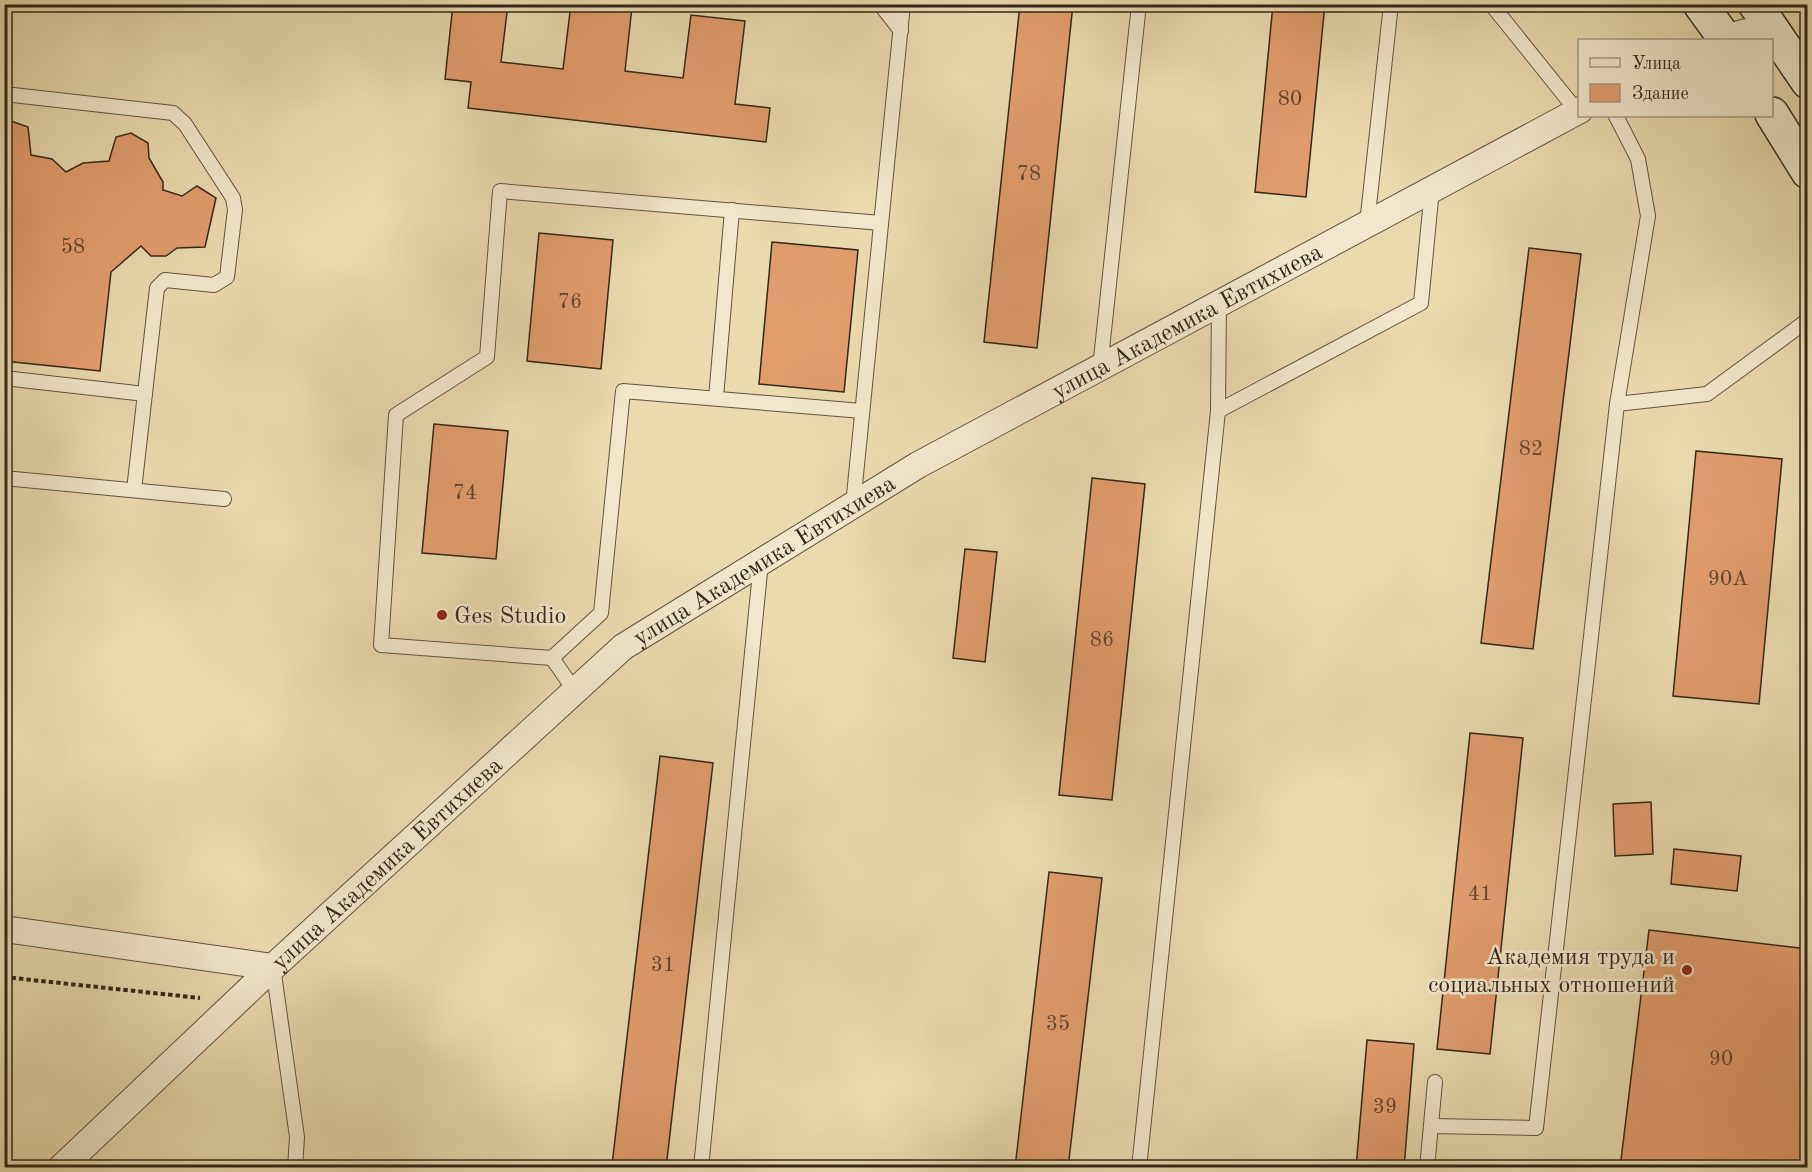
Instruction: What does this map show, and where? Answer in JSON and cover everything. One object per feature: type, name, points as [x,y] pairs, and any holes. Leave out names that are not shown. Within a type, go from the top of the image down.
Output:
[{"type":"main road","points":[[1700,4],[1725,39]]},
{"type":"main road","points":[[1755,4],[1808,82]]},
{"type":"main road","points":[[1773,116],[1808,172]]},
{"type":"street","points":[[1728,39],[1743,31],[1759,29],[1776,34]]},
{"type":"street","name":"улица Академика Евтихиева","points":[[61,1167],[273,967],[623,647],[918,465],[1578,110]]},
{"type":"street","points":[[4,929],[273,967]]},
{"type":"lane","points":[[880,4],[901,31]]},
{"type":"lane","points":[[853,505],[903,4]]},
{"type":"lane","points":[[1100,368],[1140,4]]},
{"type":"lane","points":[[1367,224],[1391,4]]},
{"type":"lane","points":[[1491,4],[1578,110]]},
{"type":"lane","points":[[4,94],[173,113],[185,124],[233,198],[234,210],[227,277],[214,285],[165,280],[157,288],[134,490]]},
{"type":"lane","points":[[1431,1126],[1536,1128],[1617,404],[1648,216],[1638,159],[1617,117]]},
{"type":"lane","points":[[1218,411],[1421,303],[1432,189]]},
{"type":"lane","points":[[862,411],[623,391],[602,612],[552,658],[381,645],[396,415],[488,357],[500,191],[881,223]]},
{"type":"lane","points":[[716,398],[732,210]]},
{"type":"lane","points":[[1140,1167],[1218,411],[1219,303]]},
{"type":"lane","points":[[1617,404],[1707,394],[1808,320]]},
{"type":"lane","points":[[4,378],[145,394]]},
{"type":"lane","points":[[4,478],[224,499]]},
{"type":"lane","points":[[701,1167],[761,562]]},
{"type":"lane","points":[[552,658],[575,691]]},
{"type":"lane","points":[[273,967],[297,1137],[295,1167]]},
{"type":"lane","points":[[1427,1167],[1435,1082]]},
{"type":"path","points":[[4,977],[236,1002]]},
{"type":"building","points":[[453,4],[508,4],[501,62],[563,69],[571,4],[632,7],[625,71],[683,78],[691,15],[745,21],[735,104],[770,108],[766,142],[468,108],[471,82],[445,79]]},
{"type":"building","points":[[1020,4],[1073,4],[1037,348],[984,342]]},
{"type":"building","points":[[1273,4],[1325,4],[1306,197],[1255,192]]},
{"type":"building","points":[[11,121],[28,127],[31,155],[52,159],[66,172],[83,163],[109,161],[116,137],[131,133],[148,143],[149,158],[163,182],[163,190],[182,196],[197,186],[216,198],[205,247],[177,248],[166,256],[151,256],[141,246],[111,272],[100,371],[4,361],[7,264],[4,124]]},
{"type":"building","points":[[539,233],[613,240],[601,369],[527,361]]},
{"type":"building","points":[[772,242],[858,250],[844,392],[759,384]]},
{"type":"building","points":[[1529,248],[1581,254],[1533,649],[1481,643]]},
{"type":"building","points":[[434,424],[508,431],[496,559],[422,553]]},
{"type":"building","points":[[1696,451],[1782,459],[1759,704],[1673,696]]},
{"type":"building","points":[[1092,478],[1145,484],[1112,800],[1059,795]]},
{"type":"building","points":[[965,549],[997,552],[985,662],[953,658]]},
{"type":"building","points":[[1470,733],[1523,738],[1490,1054],[1437,1049]]},
{"type":"building","points":[[660,756],[713,763],[666,1168],[637,1168],[612,1165]]},
{"type":"building","points":[[1808,759],[1808,795],[1803,794]]},
{"type":"building","points":[[1651,802],[1653,854],[1615,856],[1613,804]]},
{"type":"building","points":[[1674,849],[1741,856],[1737,891],[1671,884]]},
{"type":"building","points":[[1049,872],[1102,878],[1068,1168],[1015,1168]]},
{"type":"building","points":[[1649,930],[1808,949],[1808,1168],[1620,1168]]},
{"type":"building","points":[[1367,1040],[1414,1044],[1404,1168],[1356,1168]]},
{"type":"place","name":"Ges Studio","points":[[442,615]]},
{"type":"place","name":"Академия труда и социальных отношений","points":[[1687,970]]}]
